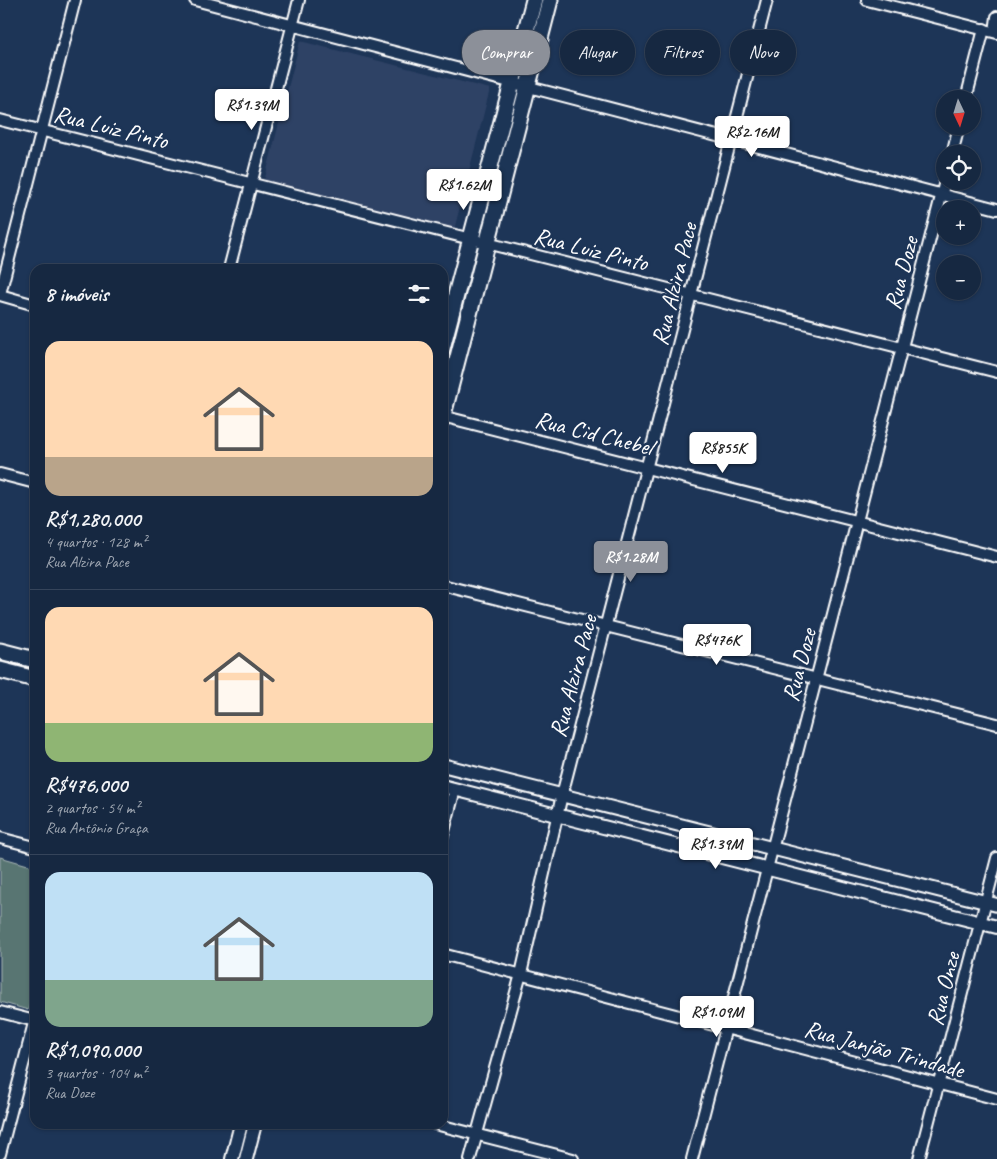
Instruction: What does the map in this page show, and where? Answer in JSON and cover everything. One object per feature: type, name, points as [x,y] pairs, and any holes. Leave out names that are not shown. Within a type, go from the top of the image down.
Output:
[{"type":"main road","points":[[448,326],[534,0]]},
{"type":"main road","points":[[448,398],[550,0]]},
{"type":"main road","points":[[0,651],[30,659]]},
{"type":"main road","points":[[0,670],[30,678]]},
{"type":"street","points":[[30,303],[0,294],[75,0]]},
{"type":"street","points":[[195,0],[997,209]]},
{"type":"street","points":[[230,264],[299,0]]},
{"type":"street","name":"Rua Alzira Pace","points":[[470,1159],[521,974],[562,795],[767,0]]},
{"type":"street","points":[[867,0],[992,31]]},
{"type":"street","points":[[969,90],[997,17]]},
{"type":"street","name":"Rua Luiz Pinto","points":[[0,120],[997,372]]},
{"type":"street","name":"Rua Doze","points":[[692,1159],[943,190]]},
{"type":"street","name":"Rua Cid Chebel","points":[[448,418],[997,557]]},
{"type":"street","points":[[0,474],[30,482]]},
{"type":"street","points":[[448,586],[997,724]]},
{"type":"street","points":[[448,766],[991,903]]},
{"type":"street","points":[[449,787],[997,927]]},
{"type":"street","points":[[0,838],[30,847]]},
{"type":"street","name":"Rua Onze","points":[[919,1159],[980,923],[991,903],[997,858]]},
{"type":"street","name":"Rua Janjão Trindade","points":[[448,956],[997,1098]]},
{"type":"street","points":[[0,1012],[30,1019]]},
{"type":"street","points":[[0,1154],[30,1039]]},
{"type":"street","points":[[448,1127],[573,1159]]},
{"type":"street","points":[[232,1159],[240,1129]]},
{"type":"street","points":[[246,1159],[254,1129]]},
{"type":"shaded area","points":[[300,41],[490,89],[454,230],[264,182]]},
{"type":"green space","points":[[0,857],[30,866],[30,1003],[28,1010],[0,1002]]}]
